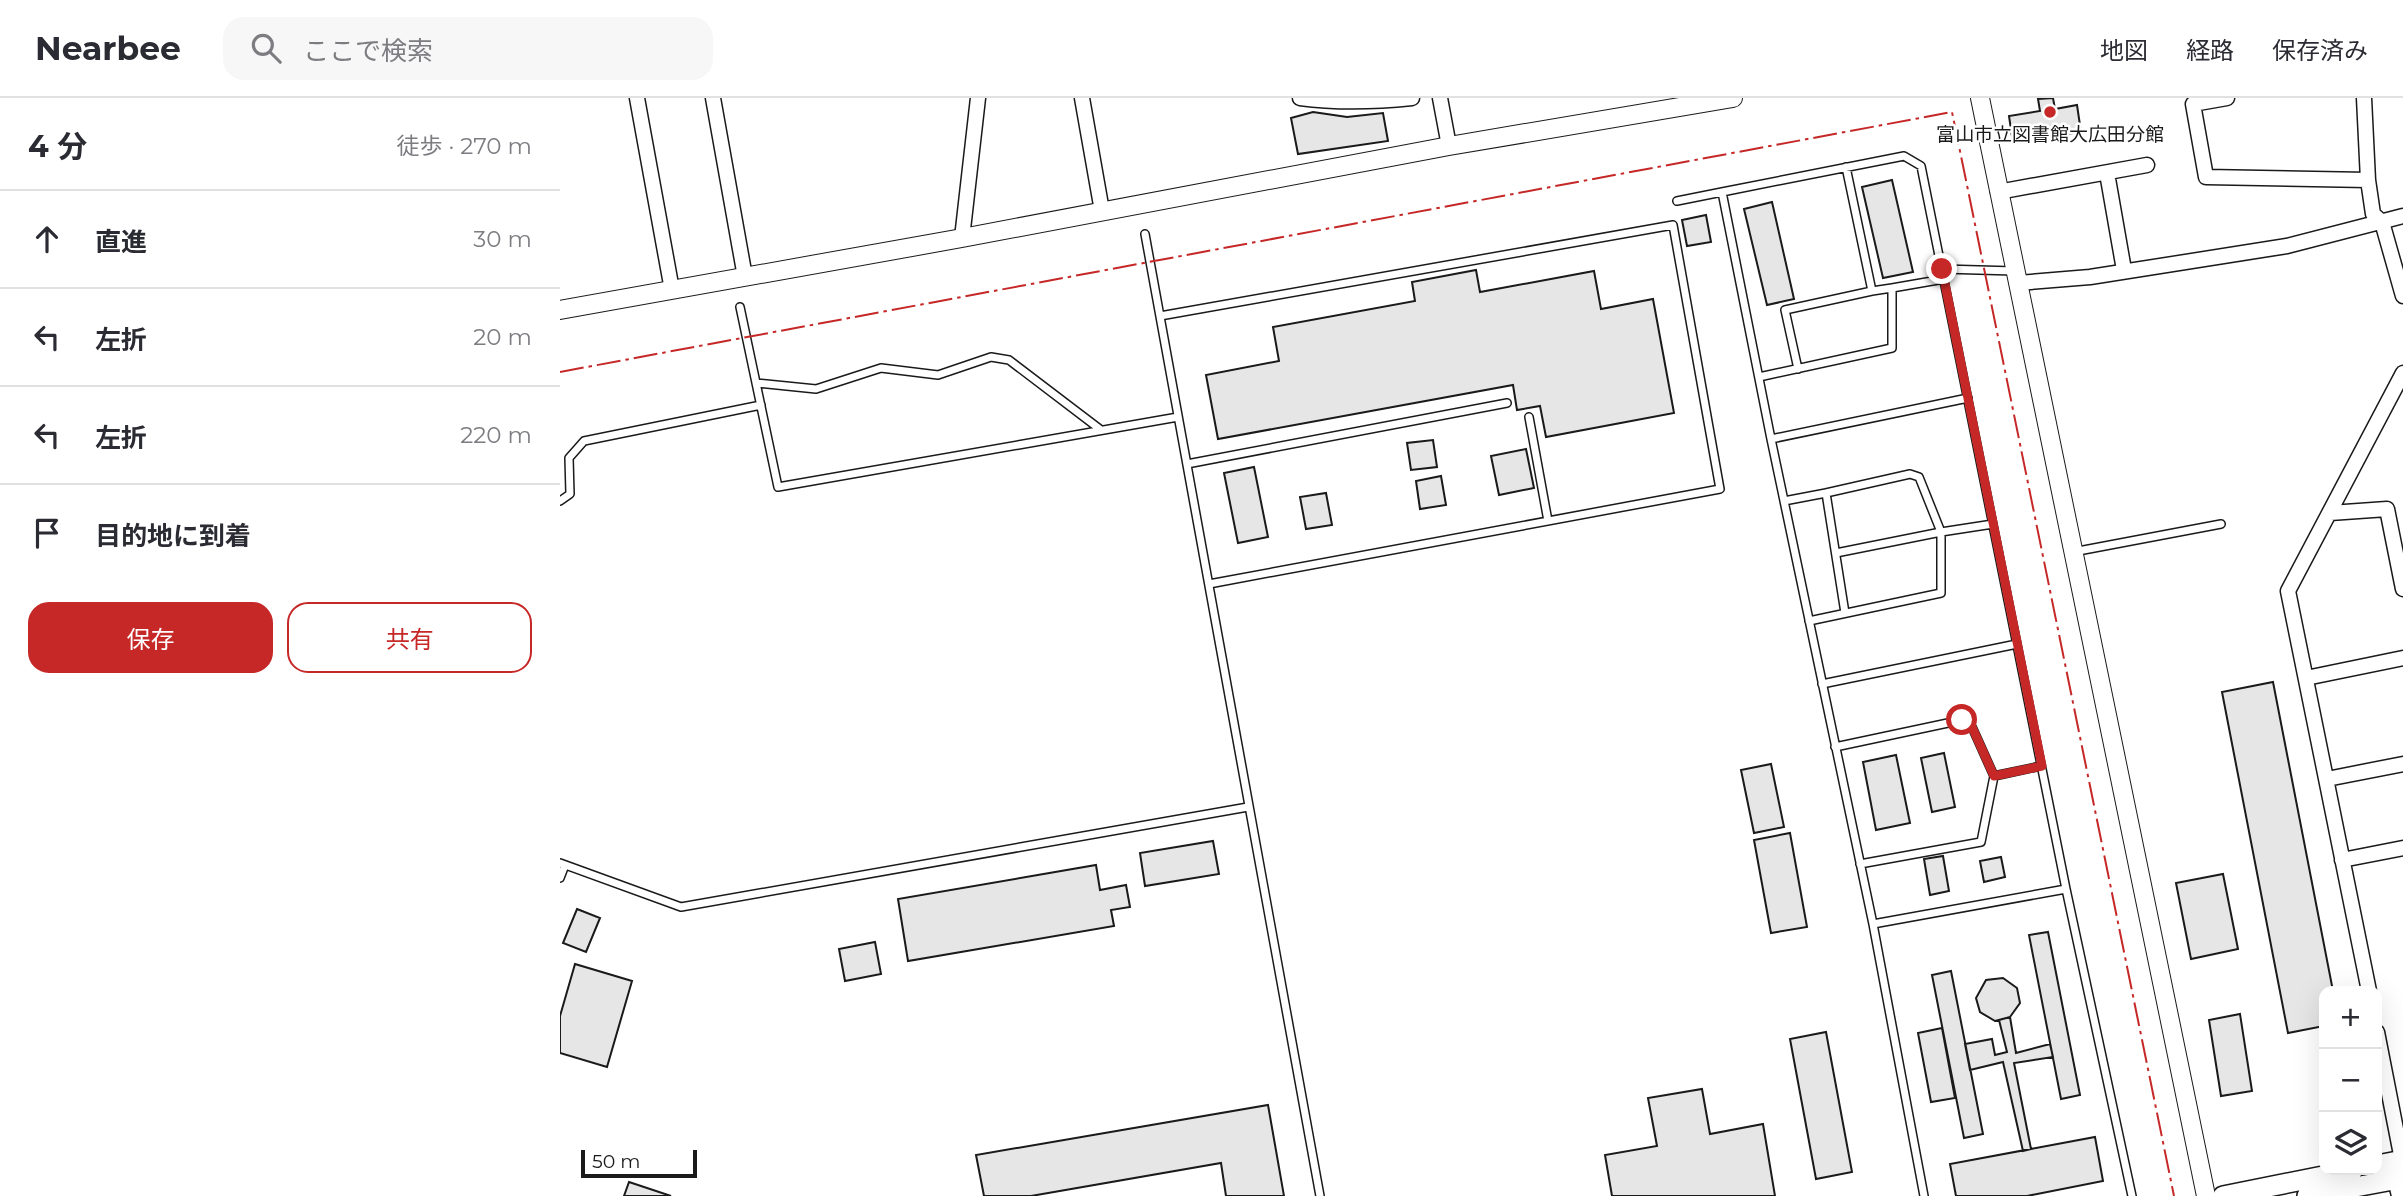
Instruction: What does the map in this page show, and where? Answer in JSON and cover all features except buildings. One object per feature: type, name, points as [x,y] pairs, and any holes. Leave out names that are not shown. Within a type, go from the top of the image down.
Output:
[{"type":"main road","points":[[2382,1164],[2403,1160]]},
{"type":"main road","points":[[2223,1196],[2328,1175]]},
{"type":"main road","points":[[2307,1196],[2399,1184]]},
{"type":"street","points":[[637,98],[672,290]]},
{"type":"street","points":[[713,98],[745,277]]},
{"type":"street","points":[[962,238],[978,98]]},
{"type":"street","points":[[1082,98],[1102,211]]},
{"type":"street","points":[[1300,98],[1375,102],[1412,98]]},
{"type":"street","points":[[1440,98],[1449,146]]},
{"type":"street","points":[[560,310],[962,238],[1449,146],[1733,98]]},
{"type":"street","points":[[1980,98],[2206,1196]]},
{"type":"street","points":[[2227,98],[2193,104],[2206,177],[2368,180]]},
{"type":"street","points":[[2364,98],[2368,180],[2373,214],[2382,222],[2403,296]]},
{"type":"street","points":[[1998,192],[2147,165]]},
{"type":"street","points":[[2107,173],[2124,270]]},
{"type":"street","points":[[2016,277],[2090,277],[2287,246],[2403,216]]},
{"type":"street","points":[[2368,986],[2288,591],[2403,373]]},
{"type":"street","points":[[2330,513],[2387,509],[2403,589]]},
{"type":"street","points":[[2306,678],[2403,658]]},
{"type":"street","points":[[2327,779],[2403,764]]},
{"type":"street","points":[[2342,860],[2403,848]]},
{"type":"street","points":[[2380,1049],[2403,1160]]},
{"type":"lane","points":[[1677,201],[1904,156],[1921,166],[2066,889],[2132,1196]]},
{"type":"lane","points":[[1846,167],[1872,291]]},
{"type":"lane","points":[[1722,192],[1873,924],[1924,1196]]},
{"type":"lane","points":[[1160,316],[1673,225],[1720,489],[1209,584]]},
{"type":"lane","points":[[1145,234],[1320,1196]]},
{"type":"lane","points":[[1942,269],[2016,277]]},
{"type":"lane","points":[[1798,369],[1786,310],[1944,279]]},
{"type":"lane","points":[[1759,377],[1892,348],[1892,288]]},
{"type":"lane","points":[[740,307],[778,486],[1178,417]]},
{"type":"lane","points":[[756,383],[816,389],[881,368],[938,375],[990,356],[1009,360],[1101,430]]},
{"type":"lane","points":[[1771,439],[1968,398]]},
{"type":"lane","points":[[1187,464],[1507,403]]},
{"type":"lane","points":[[560,501],[570,494],[569,458],[584,441],[761,405]]},
{"type":"lane","points":[[1529,417],[1548,521]]},
{"type":"lane","points":[[1784,501],[1910,474],[1919,477],[1941,532],[1941,593],[1809,621]]},
{"type":"lane","points":[[1826,493],[1845,613]]},
{"type":"lane","points":[[1836,553],[1993,524]]},
{"type":"lane","points":[[2072,552],[2221,524]]},
{"type":"lane","points":[[1822,684],[2017,644]]},
{"type":"lane","points":[[1835,747],[1962,720],[1972,727],[1994,776],[1981,842],[1860,864]]},
{"type":"lane","points":[[1994,776],[2042,766]]},
{"type":"lane","points":[[560,878],[562,864],[681,907],[1248,807]]},
{"type":"lane","points":[[1873,924],[2066,889]]},
{"type":"power","points":[[560,372],[1952,112],[2174,1196]]},
{"type":"place","name":"富山市立図書館大広田分館","points":[[2050,112]]},
{"type":"route","points":[[1942,269],[2042,766],[1994,776],[1972,727],[1962,720]]}]
